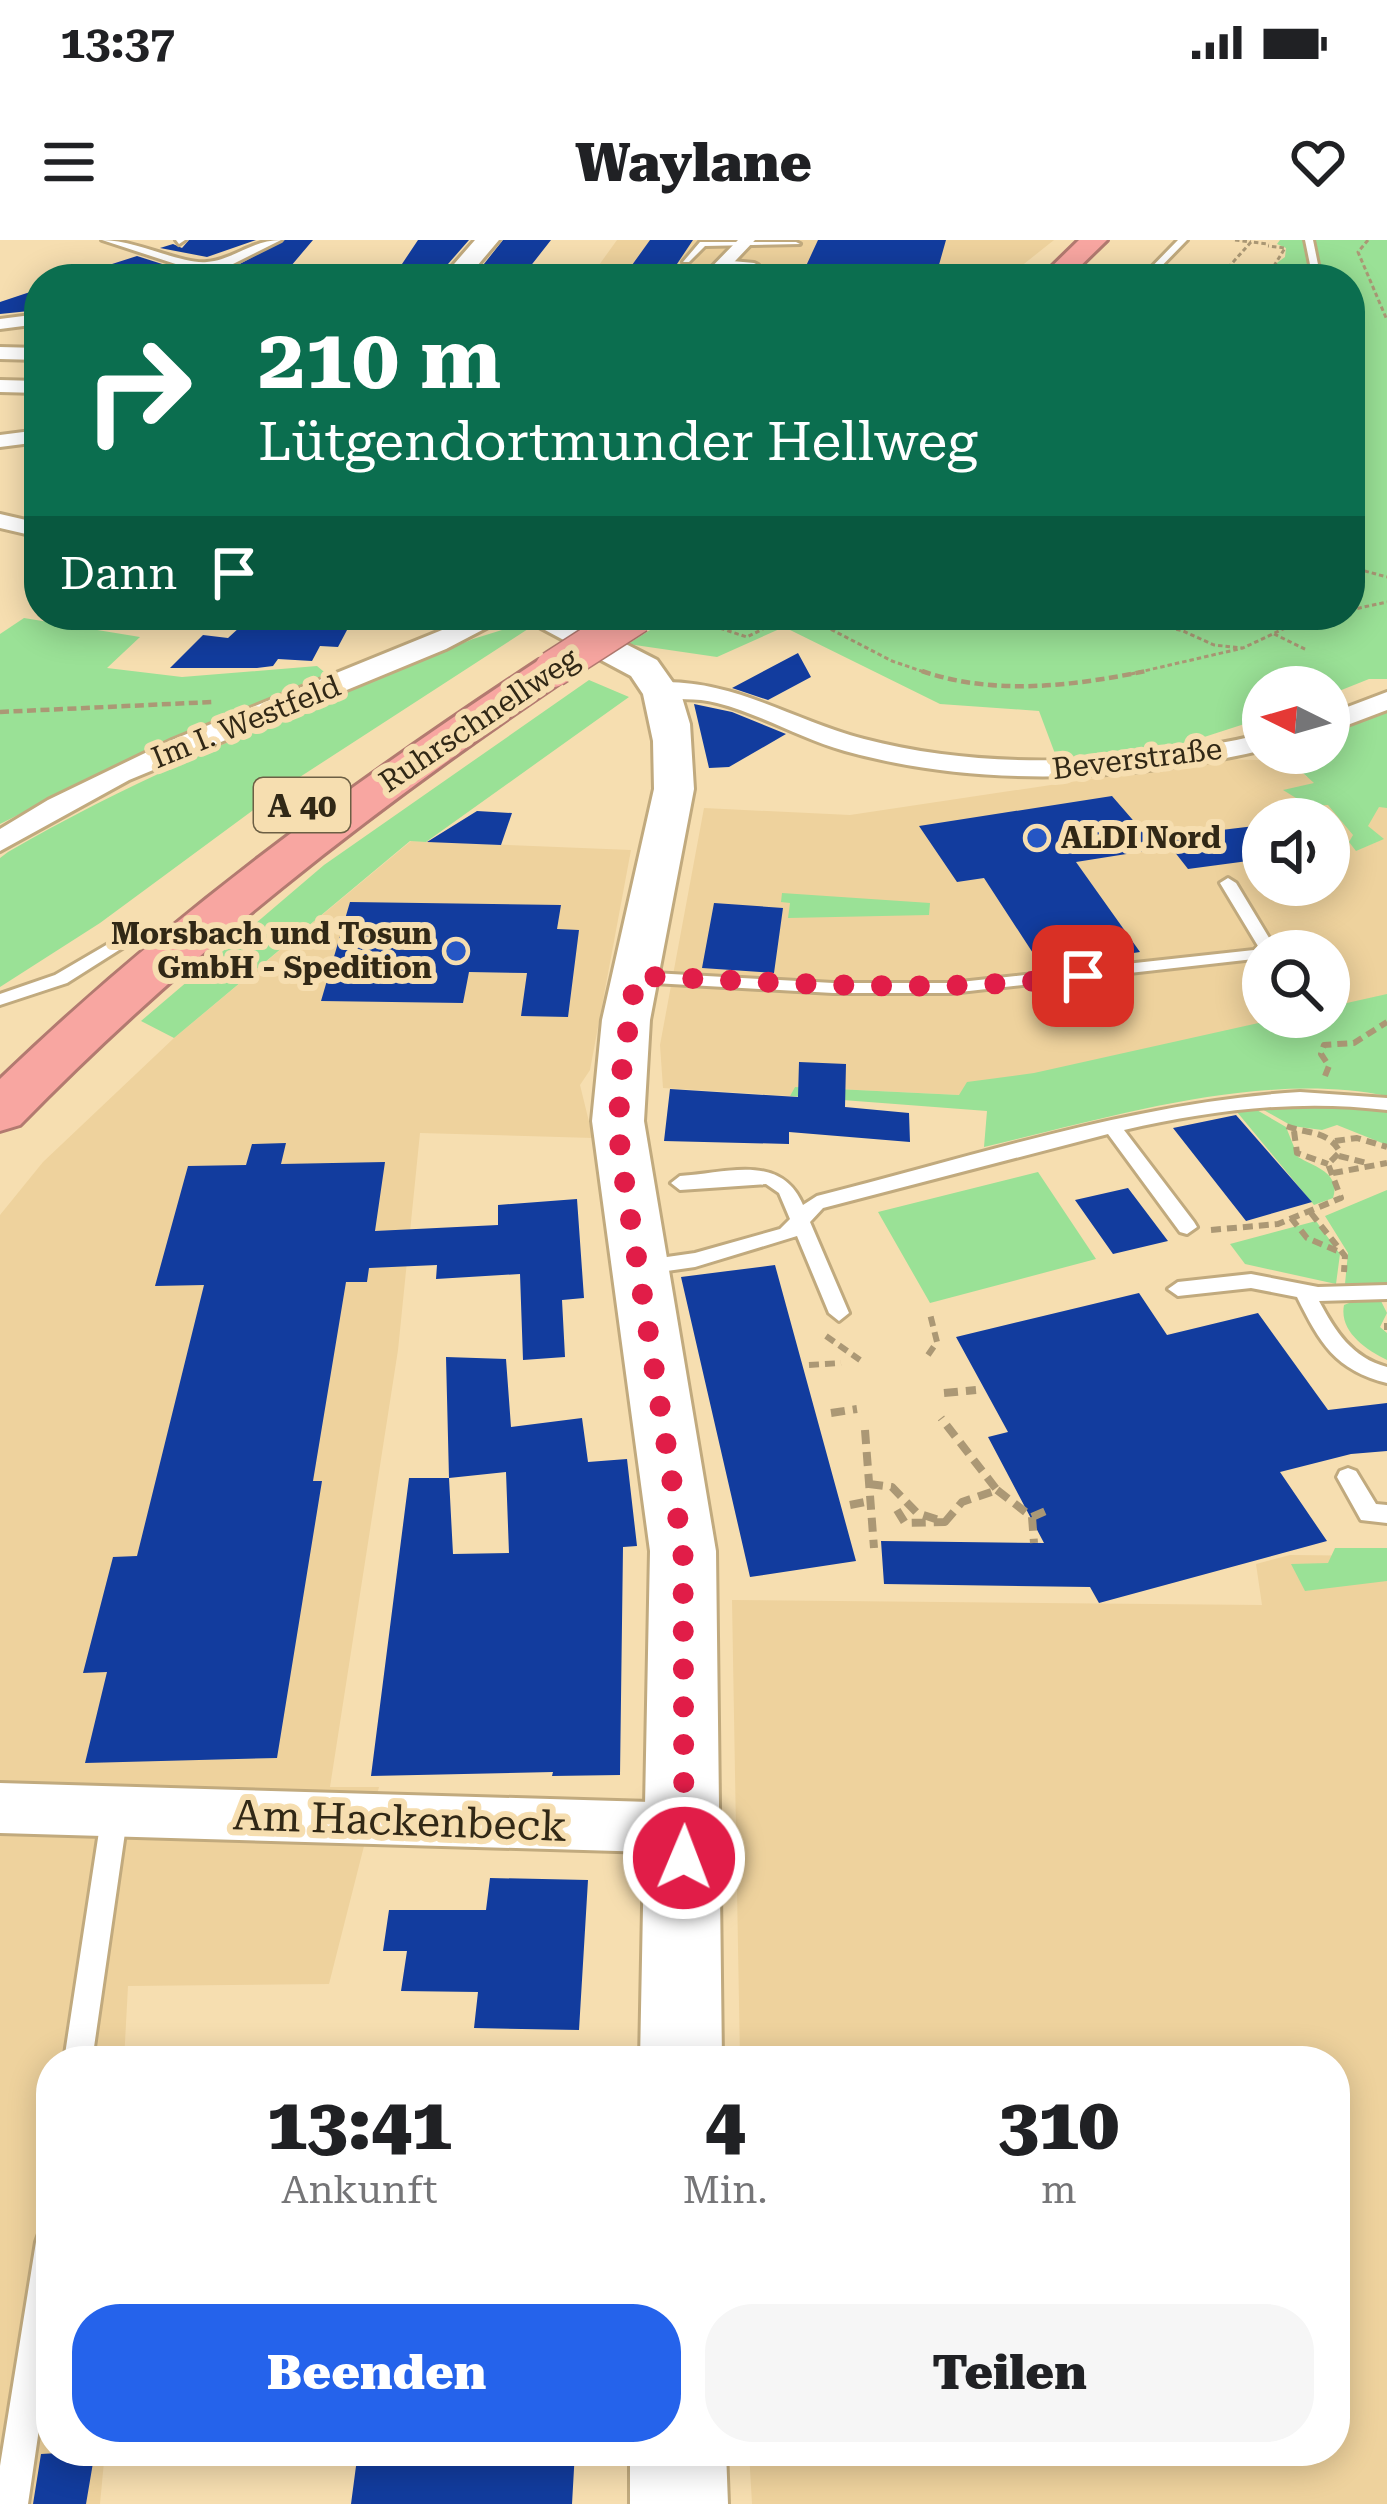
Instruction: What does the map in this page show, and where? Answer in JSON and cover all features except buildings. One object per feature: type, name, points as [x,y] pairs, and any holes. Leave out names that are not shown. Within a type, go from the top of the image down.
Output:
[{"type":"highway","points":[[1068,264],[1094,240]]},
{"type":"highway","points":[[1098,264],[1123,240]]},
{"type":"highway","name":"Ruhrschnellweg","points":[[0,1112],[108,1004],[239,892],[415,761],[574,630]]},
{"type":"highway","name":"Ruhrschnellweg","points":[[0,1052],[132,935],[302,805],[537,664],[606,630]]},
{"type":"main road","points":[[466,264],[488,240]]},
{"type":"main road","points":[[571,630],[644,668],[663,690],[674,753],[674,789],[626,1020],[618,1120],[683,1551],[681,2046]]},
{"type":"main road","points":[[678,2466],[679,2504]]},
{"type":"street","points":[[110,240],[192,264]]},
{"type":"street","points":[[220,264],[273,240]]},
{"type":"street","points":[[724,262],[747,240]]},
{"type":"street","name":"Im I. Westfeld","points":[[0,842],[40,815],[147,761],[468,630]]},
{"type":"street","name":"Beverstraße","points":[[663,690],[717,691],[854,745],[982,767],[1086,769],[1242,745]]},
{"type":"street","points":[[1350,715],[1387,700]]},
{"type":"street","name":"Am Hackenbeck","points":[[0,1808],[684,1828]]},
{"type":"lane","points":[[686,260],[703,244],[747,240],[796,244]]},
{"type":"lane","points":[[1159,264],[1183,240]]},
{"type":"lane","points":[[724,262],[744,264]]},
{"type":"lane","points":[[636,976],[833,988],[951,988],[1259,954],[1266,946],[1228,883]]},
{"type":"lane","points":[[0,1000],[61,979],[132,935]]},
{"type":"lane","points":[[638,1268],[695,1260],[787,1234],[817,1203],[1112,1127],[1247,1102],[1332,1096],[1387,1104]]},
{"type":"lane","points":[[1112,1127],[1187,1227]]},
{"type":"lane","points":[[680,1183],[770,1178],[787,1190],[839,1312]]},
{"type":"lane","points":[[1178,1289],[1251,1281],[1304,1291],[1387,1292]]},
{"type":"lane","points":[[1304,1291],[1326,1334],[1350,1364],[1387,1375]]},
{"type":"lane","points":[[1348,1477],[1369,1513],[1387,1514]]},
{"type":"lane","points":[[80,2046],[116,1811]]},
{"type":"lane","points":[[11,2504],[36,2340]]},
{"type":"path","points":[[1235,240],[1285,248],[1275,264]]},
{"type":"path","points":[[1365,268],[1387,320]]},
{"type":"path","points":[[725,630],[747,637],[761,630]]},
{"type":"path","points":[[837,630],[894,662],[958,681],[1058,686],[1138,675],[1243,648],[1282,630]]},
{"type":"path","points":[[1162,630],[1243,648]]},
{"type":"path","points":[[1274,634],[1307,650]]},
{"type":"path","points":[[0,712],[160,701],[261,704],[273,709]]},
{"type":"path","points":[[1332,1096],[1324,1077],[1329,1066],[1321,1054],[1324,1045],[1354,1042],[1387,1022]]},
{"type":"path","points":[[1247,1102],[1294,1130],[1387,1147]]},
{"type":"path","points":[[1187,1227],[1233,1233],[1311,1212],[1341,1198],[1328,1164],[1297,1154],[1294,1130]]},
{"type":"path","points":[[1336,1141],[1338,1156]]},
{"type":"path","points":[[1328,1164],[1338,1156]]},
{"type":"path","points":[[1338,1156],[1370,1164]]},
{"type":"path","points":[[1333,1173],[1387,1163]]},
{"type":"path","points":[[1311,1212],[1335,1239]]},
{"type":"path","points":[[1291,1218],[1307,1238],[1343,1253]]},
{"type":"path","points":[[928,1355],[937,1342],[931,1314]]},
{"type":"path","points":[[830,1340],[860,1360]]},
{"type":"path","points":[[809,1364],[841,1364]]},
{"type":"path","points":[[944,1393],[976,1390]]},
{"type":"path","points":[[831,1413],[857,1409]]},
{"type":"path","points":[[941,1418],[997,1490],[1031,1517],[1034,1543]]},
{"type":"path","points":[[865,1430],[874,1548]]},
{"type":"path","points":[[869,1484],[893,1484],[916,1513],[945,1522]]},
{"type":"path","points":[[897,1510],[904,1523],[945,1522],[962,1502],[997,1490]]},
{"type":"path","points":[[850,1504],[870,1501]]},
{"type":"path","points":[[1031,1517],[1048,1510]]},
{"type":"shaded area","points":[[617,240],[1054,240],[1024,264],[600,264]]},
{"type":"shaded area","points":[[1224,759],[1242,760],[1242,774],[1387,779],[1387,1002],[1350,1011],[1350,930],[1242,930],[1242,1035],[960,1095],[795,1087],[790,1096],[663,1088],[660,1045],[704,808],[850,815]]},
{"type":"shaded area","points":[[411,841],[631,850],[590,1070],[580,1085],[593,1138],[420,1133],[398,1350],[330,1787],[379,1787],[329,1984],[128,1986],[125,2046],[36,2046],[36,2466],[104,2466],[100,2504],[0,2504],[0,1215],[43,1162],[174,1038]]},
{"type":"shaded area","points":[[1290,1555],[1387,1556],[1387,2504],[752,2504],[750,2466],[1350,2466],[1350,2046],[740,2046],[732,1600],[1262,1605],[1256,1564]]},
{"type":"green space","points":[[1280,240],[1387,240],[1387,679],[1369,679],[1350,687],[1350,666],[1242,666],[1242,725],[1167,749],[1057,759],[1039,711],[940,704],[790,630],[1365,630],[1365,264],[1275,264],[1285,257],[1286,248],[1277,244]]},
{"type":"green space","points":[[24,618],[24,630],[97,630],[140,637],[107,668],[182,677],[317,666],[329,676],[124,762],[0,824],[0,634]]},
{"type":"green space","points":[[502,630],[526,630],[286,786],[100,923],[0,987],[0,858],[8,852],[237,738]]},
{"type":"green space","points":[[650,630],[777,630],[717,657],[628,644]]},
{"type":"green space","points":[[589,680],[629,697],[426,842],[410,841],[174,1038],[141,1021],[324,865]]},
{"type":"green space","points":[[1387,712],[1387,808],[1379,807],[1368,826],[1384,839],[1356,851],[1350,843],[1350,798],[1296,798],[1283,790],[1314,783],[1304,774],[1350,774],[1350,726]]},
{"type":"green space","points":[[782,893],[930,903],[929,915],[788,918],[790,903],[781,902]]},
{"type":"green space","points":[[1387,994],[1387,1096],[1288,1089],[1236,1093],[1133,1111],[984,1147],[987,1111],[790,1096],[795,1087],[959,1095],[967,1082],[1034,1073],[1242,1027],[1242,1038],[1350,1038],[1350,1002]]},
{"type":"green space","points":[[1341,1104],[1387,1111],[1387,1145],[1337,1125],[1322,1130],[1292,1126],[1262,1109]]},
{"type":"green space","points":[[1255,1109],[1286,1127],[1298,1157],[1330,1177],[1333,1198],[1314,1205],[1237,1112]]},
{"type":"green space","points":[[1038,1172],[1096,1259],[930,1303],[878,1212]]},
{"type":"green space","points":[[1387,1190],[1387,1284],[1345,1284],[1348,1253],[1325,1216]]},
{"type":"green space","points":[[1316,1221],[1340,1254],[1336,1284],[1245,1264],[1230,1244]]},
{"type":"green space","points":[[1381,1301],[1387,1313],[1380,1327],[1387,1333],[1387,1360],[1362,1345],[1350,1331],[1344,1305]]},
{"type":"green space","points":[[1335,1548],[1387,1548],[1387,1581],[1305,1591],[1291,1564],[1328,1563]]},
{"type":"place","name":"ALDI Nord","points":[[1037,838]]},
{"type":"place","name":"Morsbach und Tosun GmbH - Spedition","points":[[456,951]]},
{"type":"route","points":[[684,1858],[683,1551],[620,1153],[619,1089],[636,976],[833,988],[951,988],[1083,976]]}]
